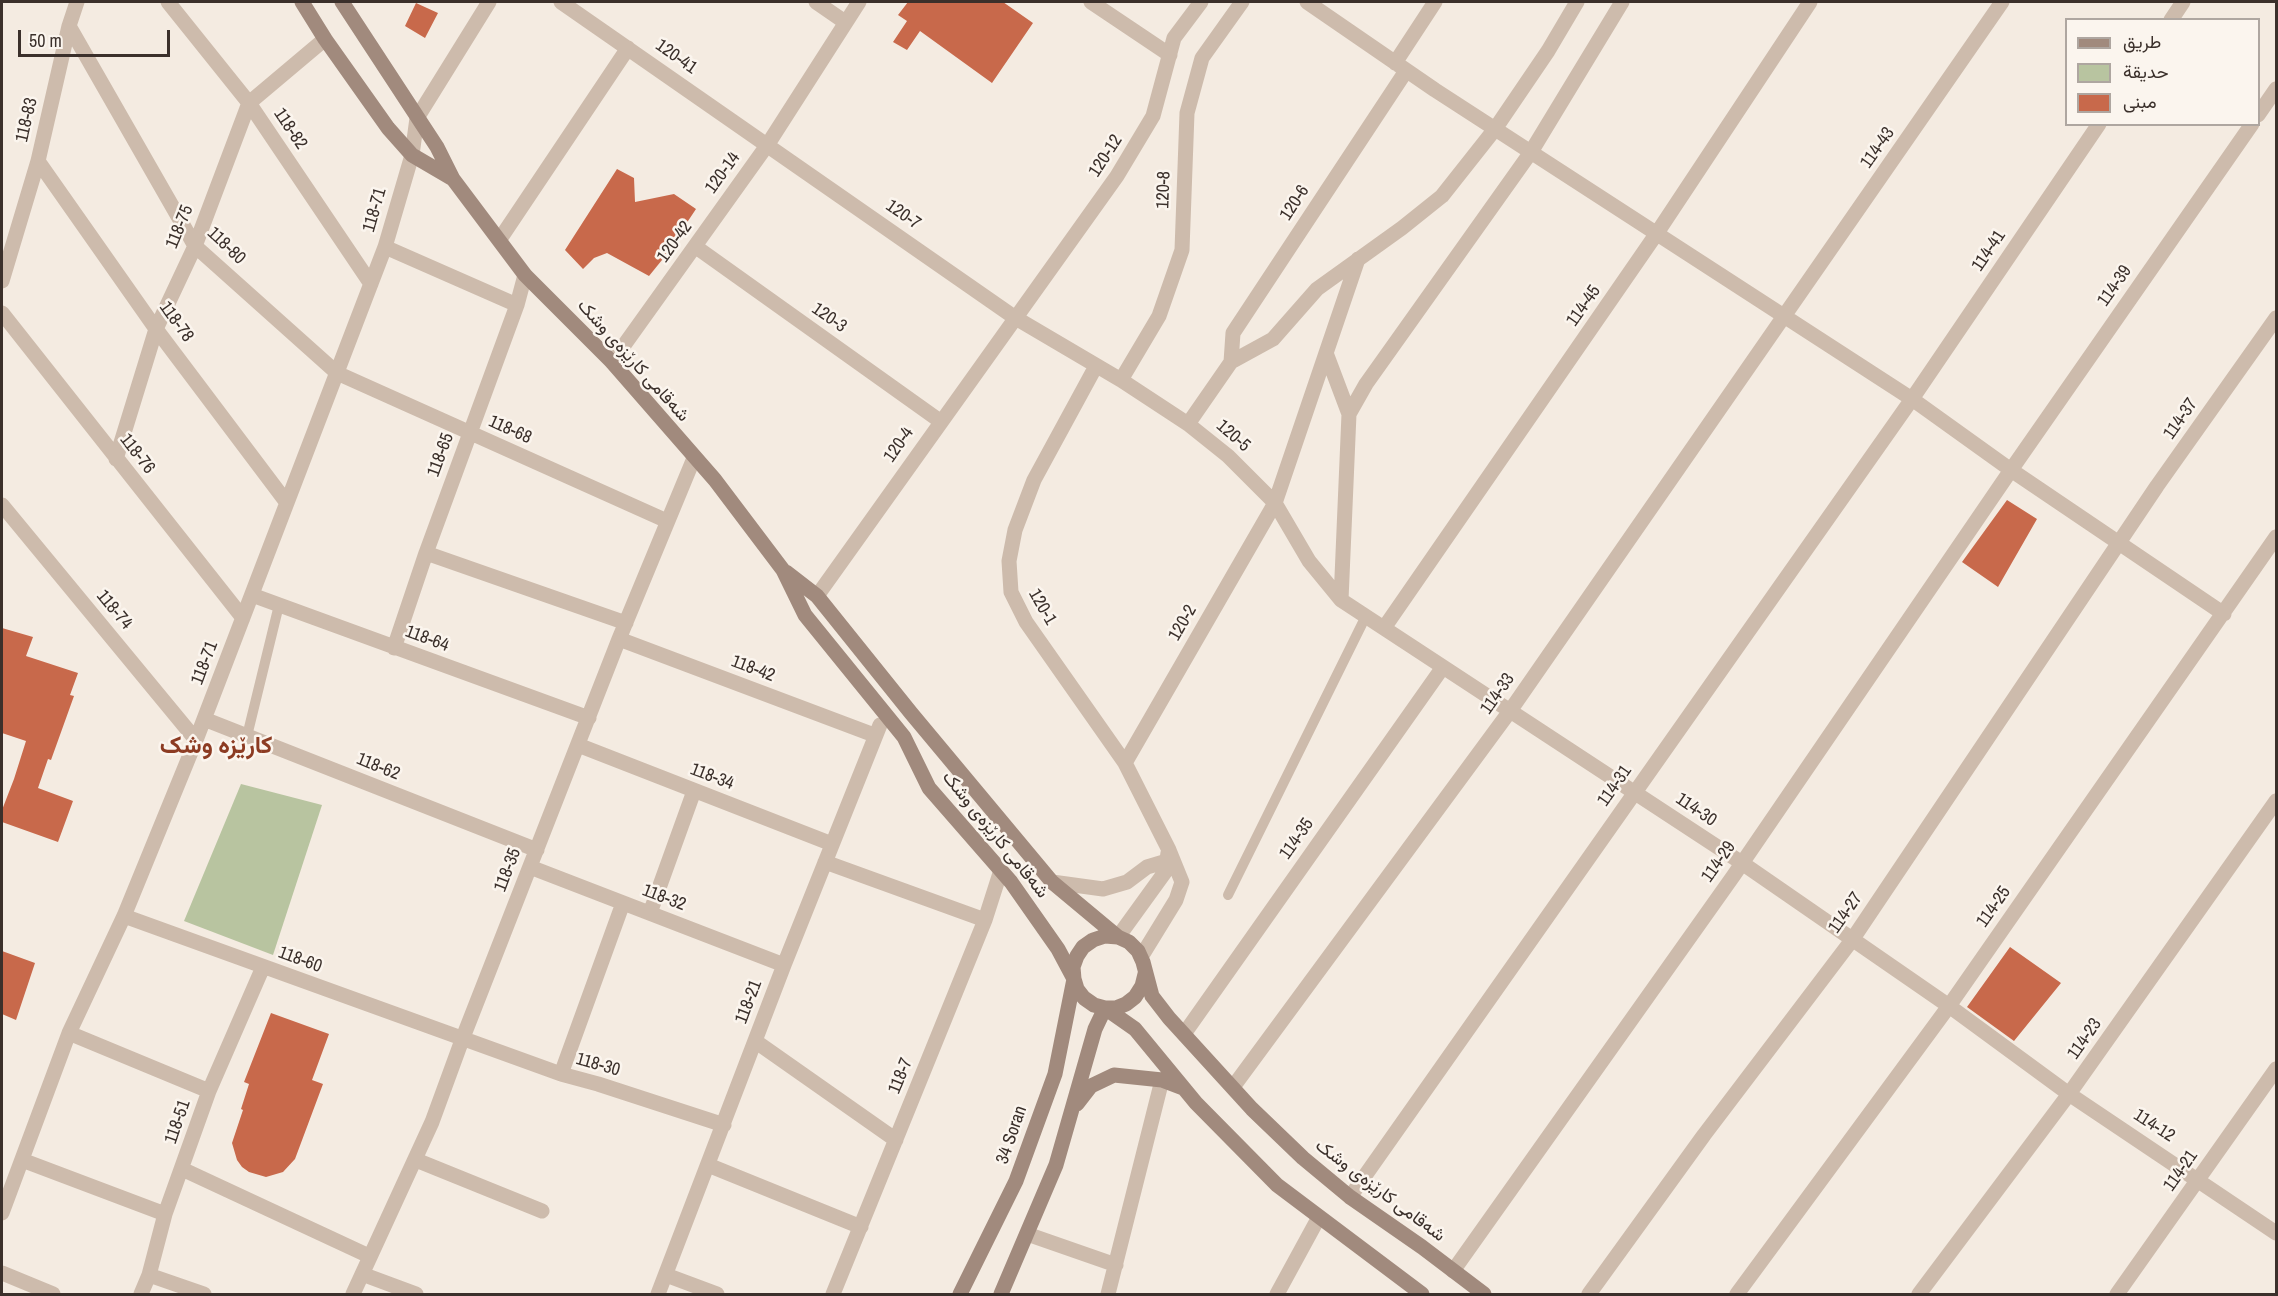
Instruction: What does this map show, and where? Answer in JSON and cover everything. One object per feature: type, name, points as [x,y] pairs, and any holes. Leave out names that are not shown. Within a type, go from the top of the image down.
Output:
[{"type":"main road","name":"شەقامی کارێزەی وشک","points":[[302,2],[325,39],[388,128],[412,154],[453,179]]},
{"type":"main road","name":"شەقامی کارێزەی وشک","points":[[342,2],[437,147],[453,179],[525,275],[612,362],[715,480],[783,570],[805,615],[904,737],[929,788],[1001,870],[1058,949],[1074,979]]},
{"type":"main road","name":"شەقامی کارێزەی وشک","points":[[783,570],[817,596],[1052,882],[1118,937]]},
{"type":"main road","points":[[916,762],[939,747]]},
{"type":"main road","points":[[1105,936],[1118,937],[1129,942],[1141,957],[1145,974],[1142,986],[1135,997],[1126,1004],[1116,1008],[1094,1005],[1077,989],[1073,967],[1083,947],[1093,940],[1105,936]]},
{"type":"main road","name":"شەقامی کارێزەی وشک","points":[[1145,974],[1152,996],[1184,1034],[1303,1158],[1350,1197],[1484,1294]]},
{"type":"main road","name":"34 Soran","points":[[960,1294],[1016,1181],[1054,1074],[1074,979]]},
{"type":"main road","points":[[1104,1008],[1135,1029],[1196,1103],[1276,1185],[1422,1294]]},
{"type":"main road","points":[[1001,1294],[1056,1165],[1095,1029],[1104,1008]]},
{"type":"main road","points":[[1071,1111],[1091,1086],[1114,1075],[1162,1080],[1184,1088]]},
{"type":"street","name":"118-83","points":[[2,281],[38,161],[69,26],[77,2]]},
{"type":"street","name":"118-82","points":[[168,2],[249,103],[371,284]]},
{"type":"street","points":[[417,118],[489,2]]},
{"type":"street","name":"120-41","points":[[561,2],[768,144]]},
{"type":"street","points":[[816,2],[845,22]]},
{"type":"street","name":"120-14","points":[[612,362],[768,144],[859,2]]},
{"type":"street","points":[[1091,2],[1170,55]]},
{"type":"street","name":"120-12","points":[[1014,317],[1117,177],[1154,116],[1174,39],[1201,2]]},
{"type":"street","name":"120-8","points":[[1121,380],[1159,316],[1182,250],[1187,113],[1202,58],[1242,2]]},
{"type":"street","points":[[1307,2],[1400,67],[1912,399],[2011,470],[2224,614]]},
{"type":"street","name":"120-6","points":[[1231,362],[1233,333],[1400,67],[1435,2]]},
{"type":"street","points":[[1188,424],[1231,362],[1273,339],[1317,289],[1442,196],[1495,129],[1548,51],[1577,2]]},
{"type":"street","points":[[1349,414],[1372,375],[1531,152],[1622,2]]},
{"type":"street","name":"114-45","points":[[1384,628],[1657,233],[1810,2]]},
{"type":"street","name":"114-43","points":[[1785,316],[2002,2]]},
{"type":"street","points":[[2172,18],[2183,2]]},
{"type":"street","name":"118-80","points":[[69,26],[195,246],[337,373]]},
{"type":"street","name":"118-75","points":[[116,459],[156,329],[195,246],[249,103],[325,39]]},
{"type":"street","points":[[500,239],[628,48]]},
{"type":"street","points":[[2260,114],[2277,89]]},
{"type":"street","name":"118-71","points":[[2,1213],[69,1033],[124,916],[196,740],[371,284],[385,247],[412,154],[417,118]]},
{"type":"street","name":"114-41","points":[[1912,399],[2098,126]]},
{"type":"street","name":"114-39","points":[[2011,470],[2251,126]]},
{"type":"street","name":"120-42","points":[[612,362],[768,144]]},
{"type":"street","name":"120-7","points":[[768,144],[1014,317]]},
{"type":"street","name":"118-78","points":[[38,161],[156,329],[287,503]]},
{"type":"street","points":[[385,247],[517,305]]},
{"type":"street","name":"120-3","points":[[696,247],[940,421]]},
{"type":"street","name":"120-2","points":[[1125,763],[1275,503],[1359,258]]},
{"type":"street","name":"118-65","points":[[394,648],[426,553],[517,305],[525,275]]},
{"type":"street","name":"118-76","points":[[2,313],[243,618]]},
{"type":"street","name":"114-33","points":[[1233,1087],[1510,711],[1785,316]]},
{"type":"street","name":"120-5","points":[[1014,317],[1121,380],[1188,424],[1228,456],[1275,503],[1309,561],[1341,600],[1384,628]]},
{"type":"street","name":"120-4","points":[[817,596],[1014,317]]},
{"type":"street","name":"114-37","points":[[2119,543],[2277,318]]},
{"type":"street","points":[[1326,353],[1349,414],[1341,600]]},
{"type":"street","name":"120-1","points":[[1096,366],[1034,480],[1015,530],[1008,561],[1011,592],[1026,622],[1125,763],[1182,882],[1176,900],[1141,957]]},
{"type":"street","name":"118-68","points":[[337,373],[667,521]]},
{"type":"street","name":"114-31","points":[[1350,1197],[1912,399]]},
{"type":"street","name":"118-35","points":[[352,1294],[416,1160],[619,639],[694,458]]},
{"type":"street","name":"114-29","points":[[1453,1270],[1742,863],[2011,470]]},
{"type":"street","name":"118-74","points":[[2,505],[196,740]]},
{"type":"street","name":"114-25","points":[[1737,1294],[1949,1006],[2277,537]]},
{"type":"street","name":"114-27","points":[[1589,1294],[1704,1135],[1852,940],[2119,543]]},
{"type":"street","points":[[426,553],[626,623]]},
{"type":"street","name":"118-64","points":[[252,595],[589,718]]},
{"type":"street","name":"114-30","points":[[1384,628],[1742,863],[1949,1006],[2069,1094]]},
{"type":"street","name":"118-42","points":[[619,639],[877,730]]},
{"type":"street","name":"114-35","points":[[1184,1034],[1443,667]]},
{"type":"street","name":"118-62","points":[[204,719],[537,850]]},
{"type":"street","name":"118-21","points":[[658,1294],[877,730]]},
{"type":"street","name":"118-34","points":[[578,745],[832,844]]},
{"type":"street","points":[[650,914],[694,791]]},
{"type":"street","name":"114-23","points":[[1919,1294],[2069,1094],[2277,801]]},
{"type":"street","points":[[1052,882],[1103,889],[1127,882],[1168,855]]},
{"type":"street","points":[[1118,937],[1166,872],[1168,855]]},
{"type":"street","points":[[825,862],[985,920]]},
{"type":"street","name":"118-32","points":[[530,867],[784,965]]},
{"type":"street","name":"118-7","points":[[833,1294],[985,920],[1001,870]]},
{"type":"street","points":[[561,1074],[623,903]]},
{"type":"street","name":"118-60","points":[[124,916],[462,1040]]},
{"type":"street","name":"118-51","points":[[141,1294],[149,1275],[165,1214],[209,1091],[263,967]]},
{"type":"street","points":[[69,1033],[209,1091]]},
{"type":"street","name":"118-30","points":[[462,1040],[724,1125]]},
{"type":"street","points":[[756,1041],[896,1140]]},
{"type":"street","name":"114-21","points":[[2117,1294],[2277,1069]]},
{"type":"street","points":[[1108,1294],[1162,1080]]},
{"type":"street","name":"114-12","points":[[2069,1094],[2277,1233]]},
{"type":"street","points":[[22,1160],[165,1214]]},
{"type":"street","points":[[416,1160],[542,1211]]},
{"type":"street","points":[[708,1165],[861,1227]]},
{"type":"street","points":[[182,1169],[369,1256]]},
{"type":"street","points":[[1276,1294],[1319,1218]]},
{"type":"street","points":[[1027,1234],[1116,1265]]},
{"type":"street","points":[[2,1274],[53,1294]]},
{"type":"street","points":[[362,1274],[416,1294]]},
{"type":"street","points":[[149,1275],[204,1294]]},
{"type":"street","points":[[666,1275],[717,1294]]},
{"type":"lane","points":[[247,736],[279,605]]},
{"type":"lane","points":[[1228,896],[1366,616]]},
{"type":"green space","points":[[241,784],[322,805],[273,955],[184,921]]},
{"type":"building","points":[[908,2],[1003,2],[1033,23],[992,83],[920,31],[907,50],[893,42],[907,21],[898,15]]},
{"type":"building","points":[[416,3],[438,13],[425,38],[405,26]]},
{"type":"building","points":[[617,169],[634,178],[635,202],[674,194],[696,209],[649,276],[607,253],[594,258],[583,269],[565,250]]},
{"type":"building","points":[[2007,500],[2037,519],[1998,587],[1962,562]]},
{"type":"building","points":[[2,628],[33,637],[26,656],[78,673],[70,695],[74,696],[51,760],[48,759],[38,788],[73,801],[58,842],[2,822],[2,810],[26,741],[2,733]]},
{"type":"building","points":[[2010,947],[2061,983],[2014,1041],[1967,1007]]},
{"type":"building","points":[[2,951],[35,963],[16,1020],[2,1014]]},
{"type":"building","points":[[271,1013],[329,1034],[312,1080],[323,1084],[295,1159],[283,1172],[266,1177],[249,1172],[242,1167],[237,1160],[232,1143],[249,1084],[244,1082]]},
{"type":"district","name":"کارێزە وشک","points":[[216,747]]}]
